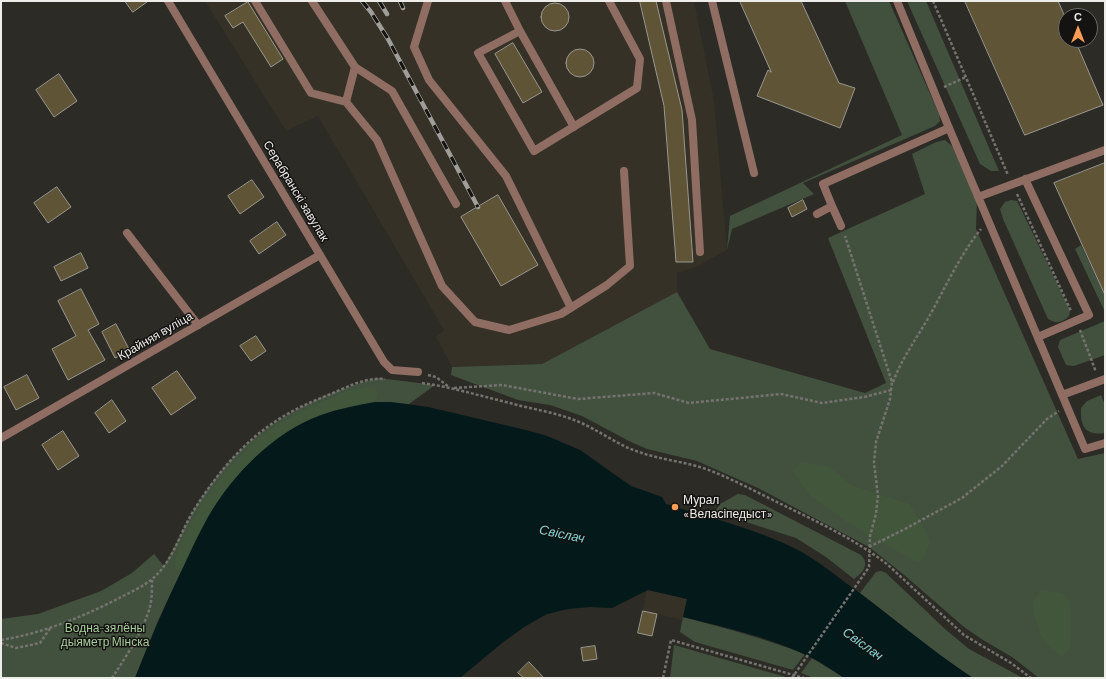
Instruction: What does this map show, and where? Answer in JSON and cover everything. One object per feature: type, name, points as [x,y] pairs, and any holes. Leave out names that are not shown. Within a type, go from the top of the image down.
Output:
[{"type":"street","name":"Серабранскі завулак","points":[[168,1],[384,362],[392,370],[418,372]]},
{"type":"street","points":[[255,1],[311,93],[346,102],[377,140],[442,286],[475,322],[510,330],[561,314],[607,285],[630,266],[624,171]]},
{"type":"street","points":[[312,1],[355,67],[392,91],[456,204]]},
{"type":"street","points":[[428,1],[414,47],[429,80],[506,176],[571,308]]},
{"type":"street","points":[[505,1],[574,126]]},
{"type":"street","points":[[520,30],[478,53],[534,151],[637,88],[640,58],[609,1]]},
{"type":"street","points":[[666,1],[692,120],[700,252]]},
{"type":"street","points":[[712,1],[754,173]]},
{"type":"street","points":[[897,1],[1085,449],[1105,443]]},
{"type":"street","points":[[346,102],[355,67]]},
{"type":"street","points":[[842,226],[823,184],[949,128]]},
{"type":"street","points":[[978,197],[1105,150]]},
{"type":"street","points":[[1025,179],[1089,315],[1038,337]]},
{"type":"street","points":[[817,214],[832,206]]},
{"type":"street","points":[[127,233],[198,325]]},
{"type":"street","name":"Крайняя вуліца","points":[[1,438],[320,255]]},
{"type":"street","points":[[1062,395],[1102,380]]},
{"type":"path","points":[[932,1],[1012,184],[1076,320],[1102,380]]},
{"type":"path","points":[[934,91],[966,77]]},
{"type":"path","points":[[892,382],[899,365],[929,317],[971,242],[988,220]]},
{"type":"path","points":[[792,678],[868,567],[870,536],[876,514],[878,496],[874,462],[876,442],[892,390],[892,382],[842,226]]},
{"type":"path","points":[[418,372],[436,377],[451,388],[502,385],[578,399],[654,393],[689,403],[781,394],[822,403],[864,398],[892,390]]},
{"type":"path","points":[[1,640],[14,638],[52,627],[102,606],[152,580],[164,566],[192,513],[204,494],[236,454],[257,435],[276,421],[310,402],[361,382],[379,378],[386,379]]},
{"type":"path","points":[[421,383],[451,388],[568,417],[581,422],[616,442],[642,453],[688,464],[733,480],[804,515],[869,552],[888,565],[964,635],[1011,663],[1031,678]]},
{"type":"path","points":[[869,547],[962,498],[1002,466],[1047,419],[1067,406]]},
{"type":"path","points":[[112,678],[139,633],[148,613],[152,595],[152,580]]},
{"type":"path","points":[[1,643],[16,648],[40,643],[52,627]]},
{"type":"path","points":[[663,678],[671,640],[804,678]]},
{"type":"shaded area","points":[[205,1],[694,1],[714,101],[727,250],[696,267],[677,273],[677,292],[542,364],[452,367],[436,337],[444,330],[318,116],[286,131]]},
{"type":"shaded area","points":[[647,590],[688,599],[683,620],[643,611]]},
{"type":"green space","points":[[845,1],[889,1],[939,114],[940,121],[935,126],[803,183],[814,194],[732,229],[727,250],[730,216],[902,135]]},
{"type":"green space","points":[[907,1],[926,1],[999,171],[991,171],[980,164]]},
{"type":"green space","points":[[945,140],[953,147],[977,200],[976,229],[1078,459],[1105,453],[1105,678],[1039,678],[1012,657],[964,627],[903,574],[869,547],[758,488],[697,461],[647,449],[582,416],[550,405],[518,400],[451,375],[452,367],[542,364],[677,292],[710,349],[865,393],[886,383],[828,238],[925,194],[912,154],[936,142]]},
{"type":"green space","points":[[1011,200],[1017,201],[1068,306],[1070,311],[1069,316],[1064,320],[1054,322],[1048,319],[1003,219],[1000,209],[1005,202]]},
{"type":"green space","points":[[1081,245],[1105,295],[1105,312],[1075,249]]},
{"type":"green space","points":[[1105,321],[1105,355],[1074,366],[1066,365],[1058,347],[1060,340]]},
{"type":"green space","name":"Водна-зялёны дыяметр Мінска","points":[[379,378],[435,385],[409,404],[375,402],[197,537],[157,623],[135,678],[1,678],[1,619],[38,614],[101,591],[132,573],[154,554],[164,566],[204,494],[216,477],[243,448],[258,435],[290,413],[327,395]]},
{"type":"green space","points":[[369,387],[376,388],[378,395],[375,402],[321,415],[287,432],[258,456],[244,470],[220,499],[194,543],[181,572],[175,568],[175,559],[185,534],[202,503],[225,472],[259,437],[304,410],[347,391]]},
{"type":"green space","points":[[1101,395],[1105,405],[1105,433],[1098,434],[1088,431],[1083,425],[1081,408],[1087,401]]},
{"type":"green space","points":[[802,462],[830,467],[851,485],[909,504],[920,520],[930,542],[922,560],[917,562],[870,536],[811,496],[793,471]]},
{"type":"green space","points":[[738,494],[745,495],[861,555],[865,562],[863,571],[854,579],[826,557],[796,538],[715,512],[720,504]]},
{"type":"green space","points":[[881,571],[886,573],[945,629],[969,649],[1023,678],[973,678],[944,659],[860,593],[876,572]]},
{"type":"green space","points":[[1041,590],[1062,593],[1069,601],[1071,618],[1070,648],[1062,657],[1051,649],[1040,634],[1033,602]]},
{"type":"green space","points":[[683,617],[775,643],[805,654],[793,670],[695,642],[680,632]]},
{"type":"green space","points":[[674,645],[786,677],[670,678]]},
{"type":"green space","points":[[812,658],[844,678],[814,678],[801,673]]},
{"type":"water","name":"Свіслач","points":[[375,402],[391,402],[428,407],[547,436],[580,450],[631,486],[662,497],[666,504],[734,524],[798,550],[823,566],[973,678],[844,678],[826,666],[788,647],[746,633],[683,617],[687,599],[648,590],[612,608],[590,607],[568,609],[547,614],[524,627],[502,643],[460,678],[135,678],[163,611],[208,517],[218,501],[242,470],[271,443],[304,422],[334,411]]},
{"type":"building","points":[[125,1],[146,1],[147,2],[133,12]]},
{"type":"building","points":[[640,1],[656,1],[682,110],[693,262],[676,262],[664,106]]},
{"type":"building","points":[[740,1],[801,1],[839,83],[855,88],[840,128],[757,96],[768,70],[771,72]]},
{"type":"building","points":[[965,1],[1058,1],[1061,8],[1058,8],[1058,48],[1078,48],[1103,105],[1025,135]]},
{"type":"building","points":[[248,2],[283,59],[271,67],[243,22],[233,28],[225,16]]},
{"type":"building","points":[[555,3],[565,7],[569,17],[565,27],[555,31],[545,27],[541,17],[545,7]]},
{"type":"building","points":[[513,43],[542,92],[523,103],[495,54]]},
{"type":"building","points":[[580,49],[590,53],[594,63],[590,73],[580,77],[570,73],[566,63],[570,53]]},
{"type":"building","points":[[59,74],[77,101],[54,117],[36,90]]},
{"type":"building","points":[[1105,163],[1105,295],[1054,183]]},
{"type":"building","points":[[252,180],[264,197],[240,214],[228,196]]},
{"type":"building","points":[[57,187],[71,207],[48,223],[34,203]]},
{"type":"building","points":[[498,195],[538,265],[501,286],[461,217]]},
{"type":"building","points":[[803,200],[807,209],[792,217],[788,208]]},
{"type":"building","points":[[277,222],[286,235],[259,254],[250,241]]},
{"type":"building","points":[[81,253],[88,268],[61,281],[54,267]]},
{"type":"building","points":[[81,289],[99,324],[88,330],[105,360],[68,380],[52,349],[76,336],[58,301]]},
{"type":"building","points":[[116,324],[130,351],[115,358],[102,332]]},
{"type":"building","points":[[256,336],[266,351],[251,361],[240,346]]},
{"type":"building","points":[[177,371],[196,398],[171,415],[152,388]]},
{"type":"building","points":[[27,375],[39,398],[16,410],[4,387]]},
{"type":"building","points":[[112,400],[126,421],[109,433],[95,413]]},
{"type":"building","points":[[63,431],[79,456],[58,470],[42,445]]},
{"type":"building","points":[[643,611],[657,614],[652,636],[638,633]]},
{"type":"building","points":[[595,646],[597,659],[583,661],[581,648]]},
{"type":"building","points":[[529,662],[544,678],[524,678],[518,673]]},
{"type":"railway","points":[[362,1],[371,12],[388,39],[478,207]]},
{"type":"railway","points":[[379,1],[387,14]]},
{"type":"railway","points":[[400,1],[403,8]]},
{"type":"place","name":"Мурал «Веласіпедыст»","points":[[675,507]]}]
